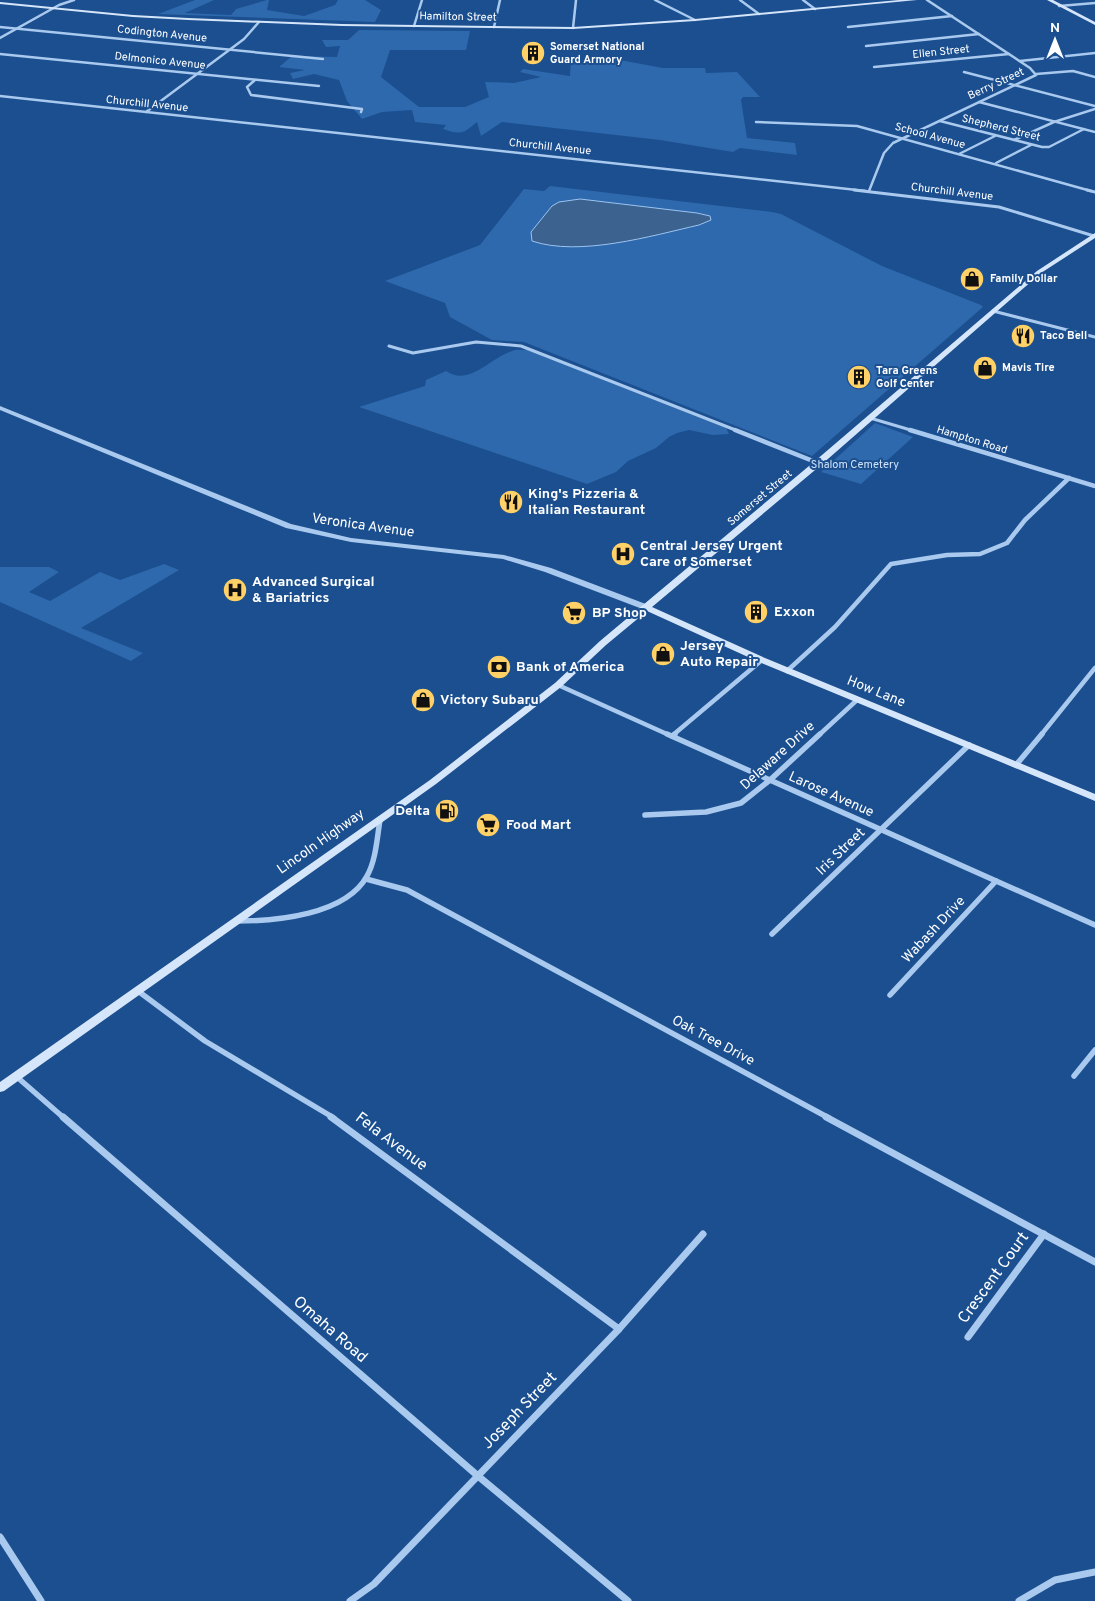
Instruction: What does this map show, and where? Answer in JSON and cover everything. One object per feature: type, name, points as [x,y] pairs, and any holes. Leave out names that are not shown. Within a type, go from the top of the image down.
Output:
[{"type":"main road","name":"Hamilton Street","points":[[0,3],[133,16],[258,22],[573,28],[695,20],[915,0]]},
{"type":"main road","points":[[1049,0],[1095,24]]},
{"type":"main road","name":"Somerset Street","points":[[648,608],[1039,272],[1094,235]]},
{"type":"main road","name":"How Lane","points":[[648,608],[762,660],[1095,798]]},
{"type":"main road","name":"Lincoln Highway","points":[[0,1088],[433,782],[558,685],[603,643],[648,608]]},
{"type":"street","points":[[0,38],[52,9],[74,0]]},
{"type":"street","points":[[414,26],[422,0]]},
{"type":"street","points":[[494,27],[500,0]]},
{"type":"street","points":[[573,28],[576,0]]},
{"type":"street","points":[[655,0],[695,20]]},
{"type":"street","points":[[740,0],[760,14]]},
{"type":"street","points":[[803,0],[816,9]]},
{"type":"street","name":"Berry Street","points":[[869,191],[884,153],[892,143],[1036,74],[1020,61],[927,0]]},
{"type":"street","points":[[1090,0],[1095,3]]},
{"type":"street","points":[[1059,6],[1095,3]]},
{"type":"street","points":[[848,27],[952,16]]},
{"type":"street","points":[[146,112],[244,39],[258,22]]},
{"type":"street","name":"Codington Avenue","points":[[0,27],[322,60]]},
{"type":"street","points":[[866,46],[980,34]]},
{"type":"street","points":[[1020,61],[1095,53]]},
{"type":"street","name":"Delmonico Avenue","points":[[0,54],[318,86]]},
{"type":"street","name":"Ellen Street","points":[[874,67],[1009,54]]},
{"type":"street","points":[[1036,74],[1076,71],[1095,77]]},
{"type":"street","points":[[964,72],[1095,107]]},
{"type":"street","points":[[255,80],[247,87],[251,95],[362,110],[361,112]]},
{"type":"street","name":"Churchill Avenue","points":[[0,96],[985,204],[1094,235]]},
{"type":"street","points":[[979,102],[1095,132]]},
{"type":"street","points":[[1013,140],[1095,107]]},
{"type":"street","name":"Shepherd Street","points":[[939,121],[1031,145],[1048,147],[1084,129]]},
{"type":"street","name":"School Avenue","points":[[756,122],[857,126],[1095,192]]},
{"type":"street","points":[[959,154],[996,136]]},
{"type":"street","points":[[996,164],[1031,145]]},
{"type":"street","points":[[993,311],[1095,337]]},
{"type":"street","points":[[389,346],[413,353],[476,342],[521,346],[818,463]]},
{"type":"street","name":"Veronica Avenue","points":[[0,408],[289,526],[351,540],[504,557],[548,570],[648,608]]},
{"type":"street","name":"Hampton Road","points":[[870,418],[1095,486]]},
{"type":"street","points":[[788,671],[835,627],[891,564],[947,555],[980,554],[1007,543],[1025,520],[1069,478]]},
{"type":"street","points":[[672,736],[762,660]]},
{"type":"street","points":[[1016,765],[1095,668]]},
{"type":"street","name":"Larose Avenue","points":[[558,685],[1095,925]]},
{"type":"street","name":"Delaware Drive","points":[[645,816],[706,812],[738,805],[770,780],[857,700]]},
{"type":"street","name":"Iris Street","points":[[772,934],[968,746]]},
{"type":"street","points":[[236,920],[261,922],[316,911],[343,900],[366,879],[380,819]]},
{"type":"street","name":"Oak Tree Drive","points":[[366,879],[407,890],[1044,1234]]},
{"type":"street","name":"Wabash Drive","points":[[890,995],[996,881]]},
{"type":"street","name":"Fela Avenue","points":[[138,991],[205,1041],[342,1123],[619,1329]]},
{"type":"street","points":[[1074,1076],[1095,1050]]},
{"type":"street","name":"Omaha Road","points":[[16,1077],[478,1476],[628,1601]]},
{"type":"street","name":"Joseph Street","points":[[350,1601],[360,1598],[478,1476],[619,1329],[703,1234]]},
{"type":"street","name":"Crescent Court","points":[[968,1337],[1044,1234],[1095,1262]]},
{"type":"street","points":[[0,1537],[41,1601]]},
{"type":"street","points":[[1019,1601],[1055,1580],[1095,1572]]},
{"type":"green space","points":[[195,0],[214,0],[185,13],[231,15],[236,9],[267,0],[269,0],[267,10],[304,16],[335,5],[338,0],[365,0],[381,10],[375,22],[158,14]]},
{"type":"green space","points":[[359,30],[470,31],[466,50],[390,50],[381,77],[419,107],[465,107],[489,97],[485,82],[514,83],[541,77],[520,72],[523,69],[570,76],[571,60],[599,62],[609,58],[663,68],[705,68],[706,73],[737,72],[760,97],[743,97],[741,100],[747,138],[795,143],[797,155],[740,148],[733,152],[660,140],[502,122],[481,136],[477,122],[465,131],[458,133],[443,129],[446,125],[415,122],[412,110],[382,112],[362,119],[347,101],[339,80],[314,74],[293,79],[290,73],[305,70],[279,67],[292,56],[337,57],[340,46],[326,47],[322,40],[348,40]]},
{"type":"green space","points":[[550,186],[781,214],[882,266],[983,307],[812,456],[524,342],[492,340],[450,317],[445,303],[385,281],[480,245],[524,189],[544,191]]},
{"type":"green space","points":[[518,350],[528,350],[726,428],[729,434],[713,435],[689,430],[677,433],[656,448],[628,461],[616,472],[587,484],[359,407],[425,386],[426,380],[446,371],[455,375],[471,373],[504,354]]},
{"type":"green space","name":"Shalom Cemetery","points":[[875,423],[913,437],[861,484],[821,472]]},
{"type":"green space","points":[[164,564],[179,570],[81,628],[143,653],[131,661],[0,602],[0,567],[49,567],[59,572],[29,592],[50,601],[100,572],[120,580]]},
{"type":"shaded area","points":[[580,199],[697,213],[710,216],[711,220],[699,225],[637,239],[593,246],[571,247],[532,241],[531,232],[552,206],[559,202]]},
{"type":"place","name":"Somerset National Guard Armory","points":[[533,53]]},
{"type":"place","name":"Family Dollar","points":[[972,279]]},
{"type":"place","name":"Taco Bell","points":[[1023,336]]},
{"type":"place","name":"Mavis Tire","points":[[985,368]]},
{"type":"place","name":"Tara Greens Golf Center","points":[[859,377]]},
{"type":"place","name":"King's Pizzeria & Italian Restaurant","points":[[511,502]]},
{"type":"place","name":"Central Jersey Urgent Care of Somerset","points":[[623,554]]},
{"type":"place","name":"Advanced Surgical & Bariatrics","points":[[235,590]]},
{"type":"place","name":"Exxon","points":[[756,612]]},
{"type":"place","name":"BP Shop","points":[[574,613]]},
{"type":"place","name":"Jersey Auto Repair","points":[[663,654]]},
{"type":"place","name":"Bank of America","points":[[499,667]]},
{"type":"place","name":"Victory Subaru","points":[[423,700]]},
{"type":"place","name":"Delta","points":[[447,811]]},
{"type":"place","name":"Food Mart","points":[[488,825]]}]
